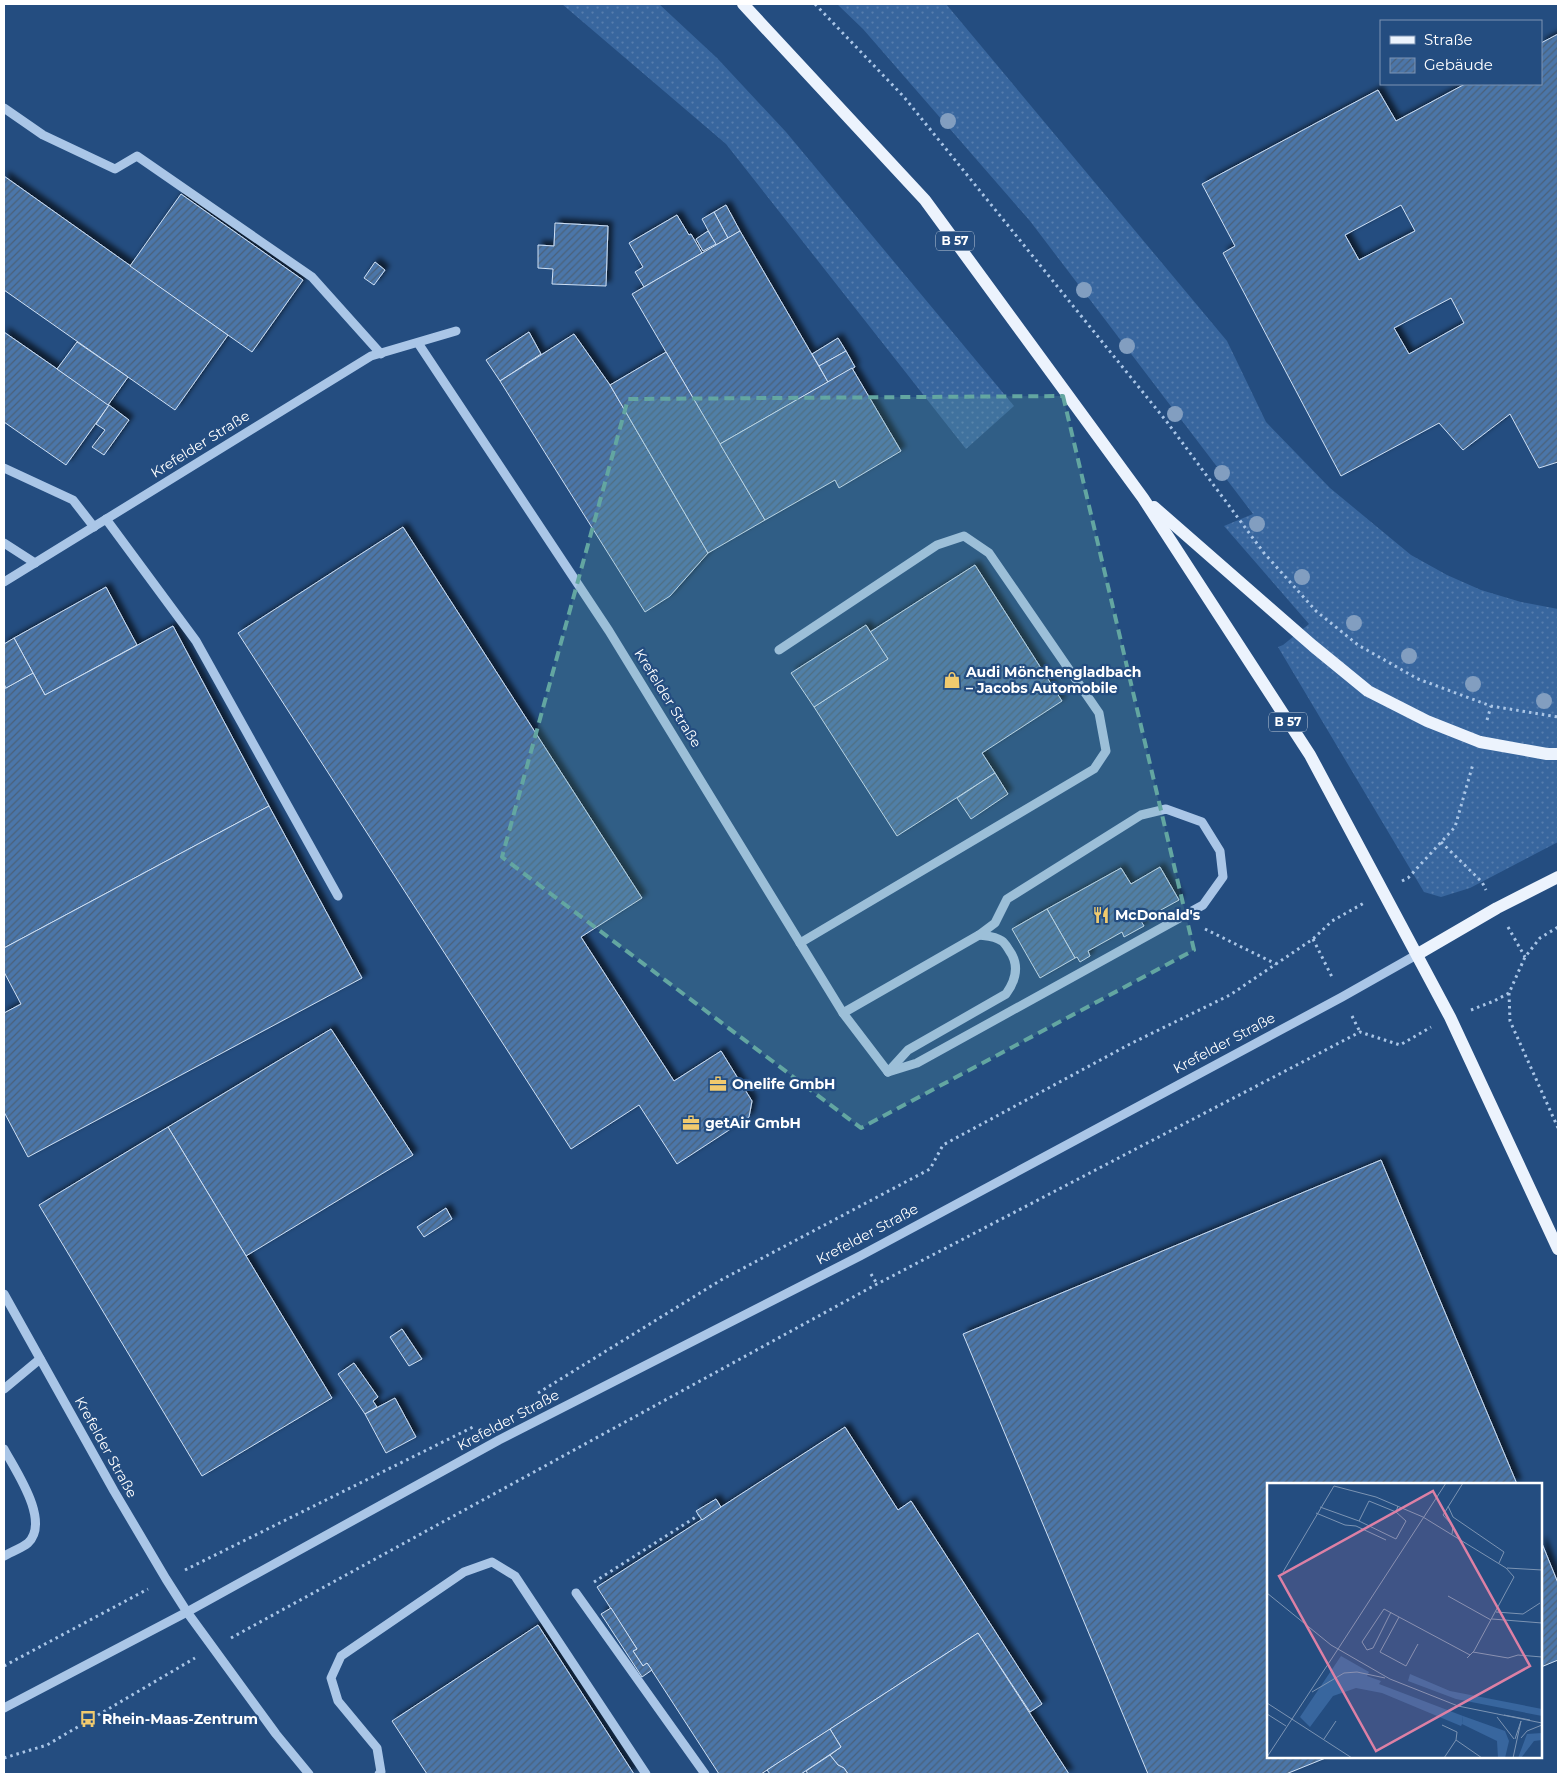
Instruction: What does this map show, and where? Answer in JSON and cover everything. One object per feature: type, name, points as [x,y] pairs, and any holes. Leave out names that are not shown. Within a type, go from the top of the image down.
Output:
[{"type":"main road","name":"B 57","points":[[743,4],[924,200],[1143,498],[1310,755],[1418,954]]},
{"type":"main road","points":[[1143,498],[1313,646],[1368,691],[1428,721],[1480,742],[1547,754],[1558,754]]},
{"type":"main road","name":"Krefelder Straße","points":[[1418,954],[1497,908],[1558,876]]},
{"type":"main road","points":[[1418,954],[1450,1017],[1558,1249]]},
{"type":"street","points":[[4,108],[43,135],[115,169],[137,156],[312,277],[381,354]]},
{"type":"street","name":"Krefelder Straße","points":[[4,582],[371,356],[456,331]]},
{"type":"street","name":"Krefelder Straße","points":[[418,342],[609,631],[843,1013],[888,1072]]},
{"type":"street","points":[[4,468],[73,500],[94,527]]},
{"type":"street","points":[[106,519],[196,641],[338,896]]},
{"type":"street","points":[[779,650],[937,544],[964,536],[989,553],[1100,713],[1106,751],[1094,769],[800,943]]},
{"type":"street","points":[[4,543],[35,563]]},
{"type":"street","points":[[843,1013],[978,935],[995,923],[1007,899],[1141,815],[1166,809],[1202,822],[1220,851],[1223,878],[1203,905],[917,1063],[888,1072]]},
{"type":"street","points":[[888,1072],[908,1050],[1006,994],[1014,983],[1017,969],[1012,954],[1003,941],[978,935]]},
{"type":"street","name":"Krefelder Straße","points":[[4,1708],[187,1612],[499,1440],[868,1251],[1342,997],[1418,954]]},
{"type":"street","name":"Krefelder Straße","points":[[4,1294],[114,1491],[166,1579],[187,1612],[276,1734],[309,1774]]},
{"type":"street","points":[[4,1389],[40,1359]]},
{"type":"street","points":[[4,1449],[32,1503],[36,1527],[29,1542],[4,1556]]},
{"type":"street","points":[[383,1773],[377,1748],[338,1701],[332,1678],[341,1656],[464,1572],[492,1562],[515,1576],[646,1774]]},
{"type":"street","points":[[576,1593],[705,1774]]},
{"type":"path","points":[[815,4],[904,97],[1167,422],[1264,553],[1316,611],[1358,645],[1418,680],[1491,706],[1558,717]]},
{"type":"path","points":[[1408,878],[1455,827],[1475,758]]},
{"type":"path","points":[[1441,842],[1482,882]]},
{"type":"path","points":[[1181,917],[1276,964]]},
{"type":"path","points":[[535,1395],[721,1280],[930,1169],[943,1145],[1130,1044],[1230,995],[1313,939],[1332,921]]},
{"type":"path","points":[[1558,928],[1540,938],[1525,957],[1509,993],[1510,1021],[1558,1128]]},
{"type":"path","points":[[1494,1001],[1509,993]]},
{"type":"path","points":[[4,1758],[47,1745],[214,1648],[877,1284],[1360,1032],[1400,1045],[1420,1034]]},
{"type":"path","points":[[4,1666],[166,1579],[483,1422]]},
{"type":"path","points":[[576,1593],[699,1515]]},
{"type":"highlighted area","points":[[1063,396],[1194,950],[861,1128],[502,857],[628,399]]},
{"type":"shaded area","points":[[562,4],[659,4],[717,58],[786,132],[1014,406],[966,449],[726,144]]},
{"type":"shaded area","points":[[837,4],[946,4],[1227,341],[1266,422],[1330,488],[1411,555],[1447,575],[1481,590],[1521,602],[1558,609],[1558,842],[1470,888],[1441,897],[1424,892],[1278,647],[1309,624],[1224,526],[1253,514],[1030,221],[863,29]]},
{"type":"building","points":[[1558,34],[1558,462],[1539,468],[1510,414],[1463,450],[1439,423],[1341,476],[1223,253],[1235,246],[1202,184],[1378,90],[1396,121],[1463,85],[1542,85],[1542,42]],"holes":[[[1401,205],[1415,231],[1359,260],[1345,235]],[[1451,298],[1464,323],[1409,354],[1394,328]]]},
{"type":"building","points":[[4,176],[228,335],[175,410],[4,290]]},
{"type":"building","points":[[181,194],[303,280],[252,352],[130,266]]},
{"type":"building","points":[[726,205],[740,231],[728,238],[714,212]]},
{"type":"building","points":[[714,212],[728,238],[716,245],[702,219]]},
{"type":"building","points":[[677,215],[702,253],[644,287],[635,272],[643,267],[629,243]]},
{"type":"building","points":[[555,223],[608,226],[606,286],[552,284],[553,269],[538,268],[538,245],[554,246]]},
{"type":"building","points":[[708,231],[716,244],[703,251],[696,239]]},
{"type":"building","points":[[740,231],[828,382],[720,444],[632,294]]},
{"type":"building","points":[[375,262],[385,270],[374,285],[364,278]]},
{"type":"building","points":[[4,332],[109,405],[66,465],[4,422]]},
{"type":"building","points":[[529,332],[541,354],[500,381],[486,360]]},
{"type":"building","points":[[574,334],[610,385],[708,553],[670,596],[645,612],[500,381]]},
{"type":"building","points":[[838,338],[846,351],[819,366],[812,354]]},
{"type":"building","points":[[77,342],[128,377],[108,405],[57,369]]},
{"type":"building","points":[[846,351],[855,367],[828,382],[819,366]]},
{"type":"building","points":[[666,352],[765,520],[708,553],[610,385]]},
{"type":"building","points":[[852,368],[901,451],[839,488],[835,480],[765,520],[720,444]]},
{"type":"building","points":[[109,405],[129,420],[104,455],[92,447],[105,430],[96,424]]},
{"type":"building","points":[[403,527],[642,898],[581,937],[674,1081],[721,1051],[752,1101],[749,1117],[677,1164],[639,1105],[571,1149],[238,633]]},
{"type":"building","name":"Audi Mönchengladbach – Jacobs Automobile","points":[[975,565],[1062,701],[982,753],[995,773],[897,836],[814,707],[888,659],[870,632]]},
{"type":"building","points":[[106,587],[137,645],[45,695],[14,638]]},
{"type":"building","points":[[866,625],[888,659],[814,707],[791,673]]},
{"type":"building","points":[[173,626],[269,806],[4,948],[4,689],[33,673],[45,695]]},
{"type":"building","points":[[14,638],[33,673],[6,688],[4,684],[4,644]]},
{"type":"building","points":[[995,773],[1008,794],[971,819],[957,798]]},
{"type":"building","points":[[269,806],[362,978],[28,1157],[4,1112],[4,1013],[21,1004],[4,972],[4,948]]},
{"type":"building","name":"McDonald's","points":[[1160,867],[1179,900],[1141,921],[1144,926],[1124,937],[1122,932],[1088,951],[1090,956],[1080,962],[1077,957],[1075,958],[1047,909],[1121,868],[1131,884]]},
{"type":"building","points":[[1047,909],[1075,958],[1040,978],[1012,929]]},
{"type":"building","points":[[331,1029],[413,1155],[246,1256],[168,1127]]},
{"type":"building","points":[[168,1127],[332,1398],[202,1476],[39,1205]]},
{"type":"building","points":[[1381,1160],[1517,1483],[1267,1483],[1267,1758],[1326,1758],[1286,1774],[1148,1774],[963,1334]]},
{"type":"building","points":[[446,1208],[452,1219],[424,1237],[417,1227]]},
{"type":"building","points":[[402,1329],[422,1359],[409,1366],[390,1337]]},
{"type":"building","points":[[354,1363],[378,1397],[373,1401],[377,1407],[365,1414],[338,1374]]},
{"type":"building","points":[[395,1398],[416,1437],[386,1453],[365,1414]]},
{"type":"building","points":[[845,1427],[898,1510],[911,1501],[1042,1704],[1030,1712],[978,1633],[761,1774],[719,1774],[647,1663],[643,1666],[633,1651],[637,1649],[597,1587]]},
{"type":"building","points":[[716,1499],[721,1507],[702,1520],[696,1511]]},
{"type":"building","points":[[1542,1543],[1558,1583],[1558,1660],[1542,1667]]},
{"type":"building","points":[[611,1608],[637,1649],[633,1651],[643,1666],[647,1663],[652,1670],[642,1677],[601,1614]]},
{"type":"building","points":[[538,1625],[634,1774],[427,1774],[392,1721]]},
{"type":"building","points":[[978,1633],[1069,1774],[848,1774],[844,1768],[838,1765],[830,1755],[841,1747],[830,1729]]},
{"type":"building","points":[[830,1729],[841,1747],[801,1774],[770,1774],[767,1770]]},
{"type":"building","points":[[830,1755],[848,1774],[808,1774],[806,1771]]},
{"type":"place","name":"Audi Mönchengladbach – Jacobs Automobile","points":[[952,680]]},
{"type":"place","name":"McDonald's","points":[[1101,915]]},
{"type":"place","name":"Onelife GmbH","points":[[718,1084]]},
{"type":"place","name":"getAir GmbH","points":[[691,1123]]},
{"type":"place","name":"Rhein-Maas-Zentrum","points":[[88,1719]]}]
